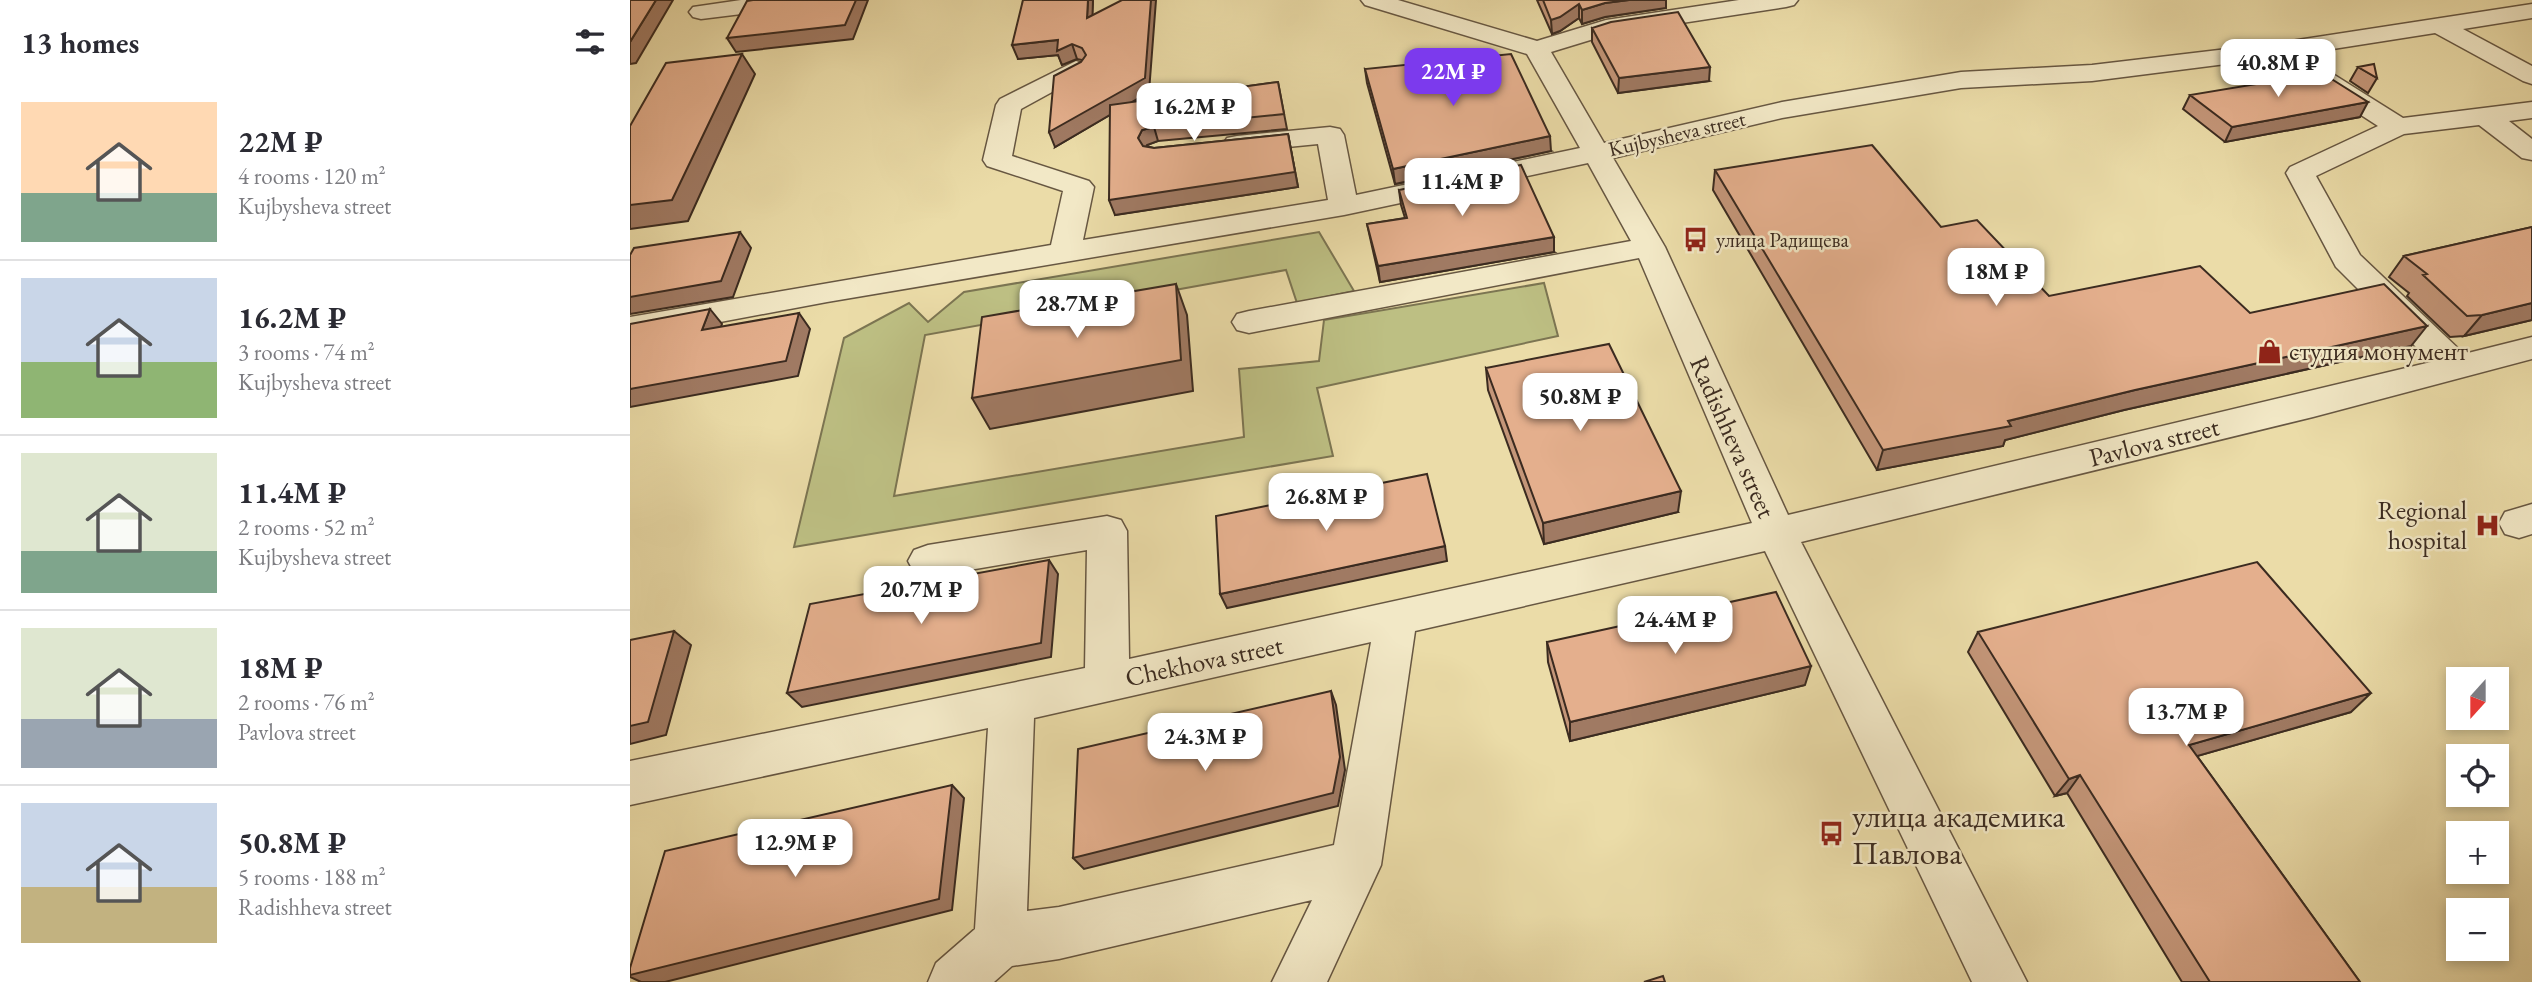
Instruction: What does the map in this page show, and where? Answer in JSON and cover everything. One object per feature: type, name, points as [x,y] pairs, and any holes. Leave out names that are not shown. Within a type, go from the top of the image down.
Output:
[{"type":"street","points":[[701,12],[797,0]]},
{"type":"street","points":[[1373,0],[1537,49],[1606,27],[1786,0]]},
{"type":"street","name":"Kujbysheva street","points":[[630,328],[827,292],[1344,206],[1597,153],[1782,110],[1961,80],[2092,74],[2278,50],[2532,11]]},
{"type":"street","points":[[2438,24],[2532,76]]},
{"type":"street","name":"Radishheva street","points":[[1537,49],[1650,247],[1776,534],[2000,982]]},
{"type":"street","points":[[2278,50],[2398,127]]},
{"type":"street","points":[[1065,252],[1079,187],[997,160],[1009,105],[1076,69]]},
{"type":"street","points":[[2456,366],[2347,260],[2300,173],[2398,127],[2532,110]]},
{"type":"street","points":[[2485,116],[2532,152]]},
{"type":"street","points":[[1212,147],[1330,135],[1344,206]]},
{"type":"street","points":[[1250,322],[1650,247]]},
{"type":"street","name":"Pavlova street","points":[[1776,534],[2532,348]]},
{"type":"street","points":[[928,561],[1107,531],[1107,683]]},
{"type":"street","name":"Chekhova street","points":[[630,783],[1107,683],[1776,534]]},
{"type":"street","points":[[1300,982],[1356,865],[1396,619]]},
{"type":"street","points":[[989,707],[1000,941]]},
{"type":"street","points":[[955,982],[1000,941],[1059,933],[1356,865]]},
{"type":"green space","points":[[1319,232],[1354,291],[1297,303],[1286,270],[925,335],[894,496],[1244,437],[1239,369],[1319,361],[1324,320],[1544,283],[1558,336],[1317,388],[1333,456],[794,547],[844,338],[909,303],[928,322],[964,292]]},
{"type":"building","points":[[630,0],[656,0],[630,42]]},
{"type":"building","points":[[856,0],[845,25],[727,38],[747,1]]},
{"type":"building","points":[[1023,0],[1088,0],[1087,18],[1122,0],[1151,0],[1145,78],[1049,132],[1054,76],[1081,62],[1086,55],[1082,48],[1072,44],[1057,51],[1058,40],[1012,45]]},
{"type":"building","points":[[1543,0],[1629,0],[1582,10],[1579,4],[1551,20]]},
{"type":"building","points":[[1678,12],[1710,67],[1619,78],[1592,28],[1611,22]]},
{"type":"building","points":[[742,54],[672,200],[630,205],[630,126],[666,63]]},
{"type":"building","points":[[1511,54],[1550,136],[1393,169],[1365,69]]},
{"type":"building","points":[[2374,64],[2377,78],[2358,67]]},
{"type":"building","points":[[2322,73],[2368,102],[2232,127],[2190,95]]},
{"type":"building","points":[[1278,82],[1284,114],[1154,127],[1142,130],[1138,138],[1143,146],[1154,148],[1288,134],[1295,172],[1109,200],[1110,105]]},
{"type":"building","points":[[1872,145],[1941,227],[1977,220],[2049,296],[2200,266],[2250,313],[2384,284],[2427,326],[2135,390],[2008,421],[2011,426],[1883,450],[1715,170]]},
{"type":"building","points":[[1521,165],[1554,237],[1378,266],[1367,224],[1407,218],[1399,190]]},
{"type":"building","points":[[2532,227],[2532,303],[2482,315],[2467,316],[2423,275],[2427,274],[2404,256]]},
{"type":"building","points":[[740,232],[721,281],[630,297],[630,255],[634,248]]},
{"type":"building","points":[[1176,284],[1181,360],[972,398],[982,317]]},
{"type":"building","points":[[710,309],[702,330],[799,313],[786,361],[630,389],[630,324]]},
{"type":"building","points":[[1609,344],[1681,491],[1543,523],[1486,368]]},
{"type":"building","points":[[1427,474],[1445,546],[1220,594],[1216,516]]},
{"type":"building","points":[[1049,560],[1041,643],[787,693],[810,604]]},
{"type":"building","points":[[2257,562],[2371,693],[2189,745],[2360,982],[2210,982],[2080,775],[2069,779],[1978,632]]},
{"type":"building","points":[[1776,592],[1811,666],[1570,722],[1547,642]]},
{"type":"building","points":[[674,631],[648,722],[630,726],[630,640]]},
{"type":"building","points":[[1331,691],[1340,757],[1333,793],[1073,858],[1078,749]]},
{"type":"building","points":[[952,785],[939,899],[630,975],[665,851]]},
{"type":"building","points":[[1663,976],[1665,982],[1644,982]]},
{"type":"place","name":"улица Радищева","points":[[1696,240]]},
{"type":"place","name":"студия монумент","points":[[2269,351]]},
{"type":"place","name":"Regional hospital","points":[[2487,525]]},
{"type":"place","name":"улица академика Павлова","points":[[1832,834]]}]
